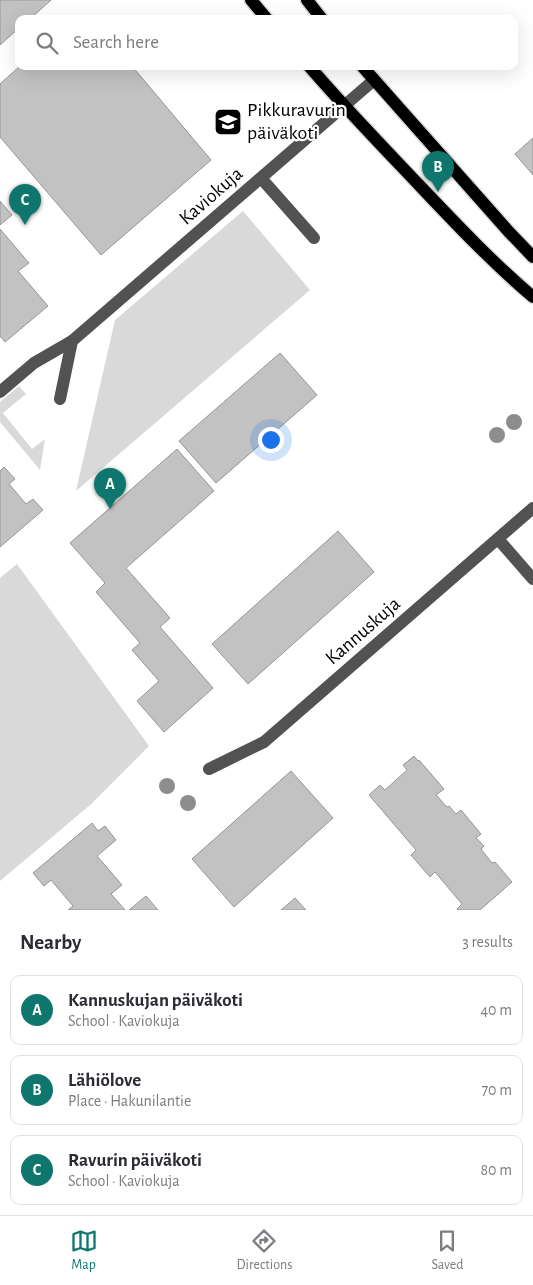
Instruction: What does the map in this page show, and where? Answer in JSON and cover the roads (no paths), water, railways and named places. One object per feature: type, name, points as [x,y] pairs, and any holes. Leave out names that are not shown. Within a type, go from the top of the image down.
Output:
[{"type":"main road","points":[[251,0],[264,15]]},
{"type":"main road","points":[[307,0],[319,15]]},
{"type":"main road","points":[[312,70],[344,107],[454,221],[511,278],[533,297]]},
{"type":"main road","points":[[365,70],[533,257]]},
{"type":"street","name":"Kaviokuja","points":[[0,392],[34,363],[72,341],[374,80]]},
{"type":"street","points":[[261,178],[314,238]]},
{"type":"street","points":[[60,399],[72,341]]},
{"type":"street","name":"Kannuskuja","points":[[209,769],[264,742],[533,508]]},
{"type":"street","points":[[498,539],[533,579]]},
{"type":"place","name":"Pikkuravurin päiväkoti","points":[[228,122]]},
{"type":"place","name":"Lähiölove","points":[[438,192]]},
{"type":"place","name":"Ravurin päiväkoti","points":[[25,225]]},
{"type":"place","name":"Kannuskujan päiväkoti","points":[[110,509]]}]
